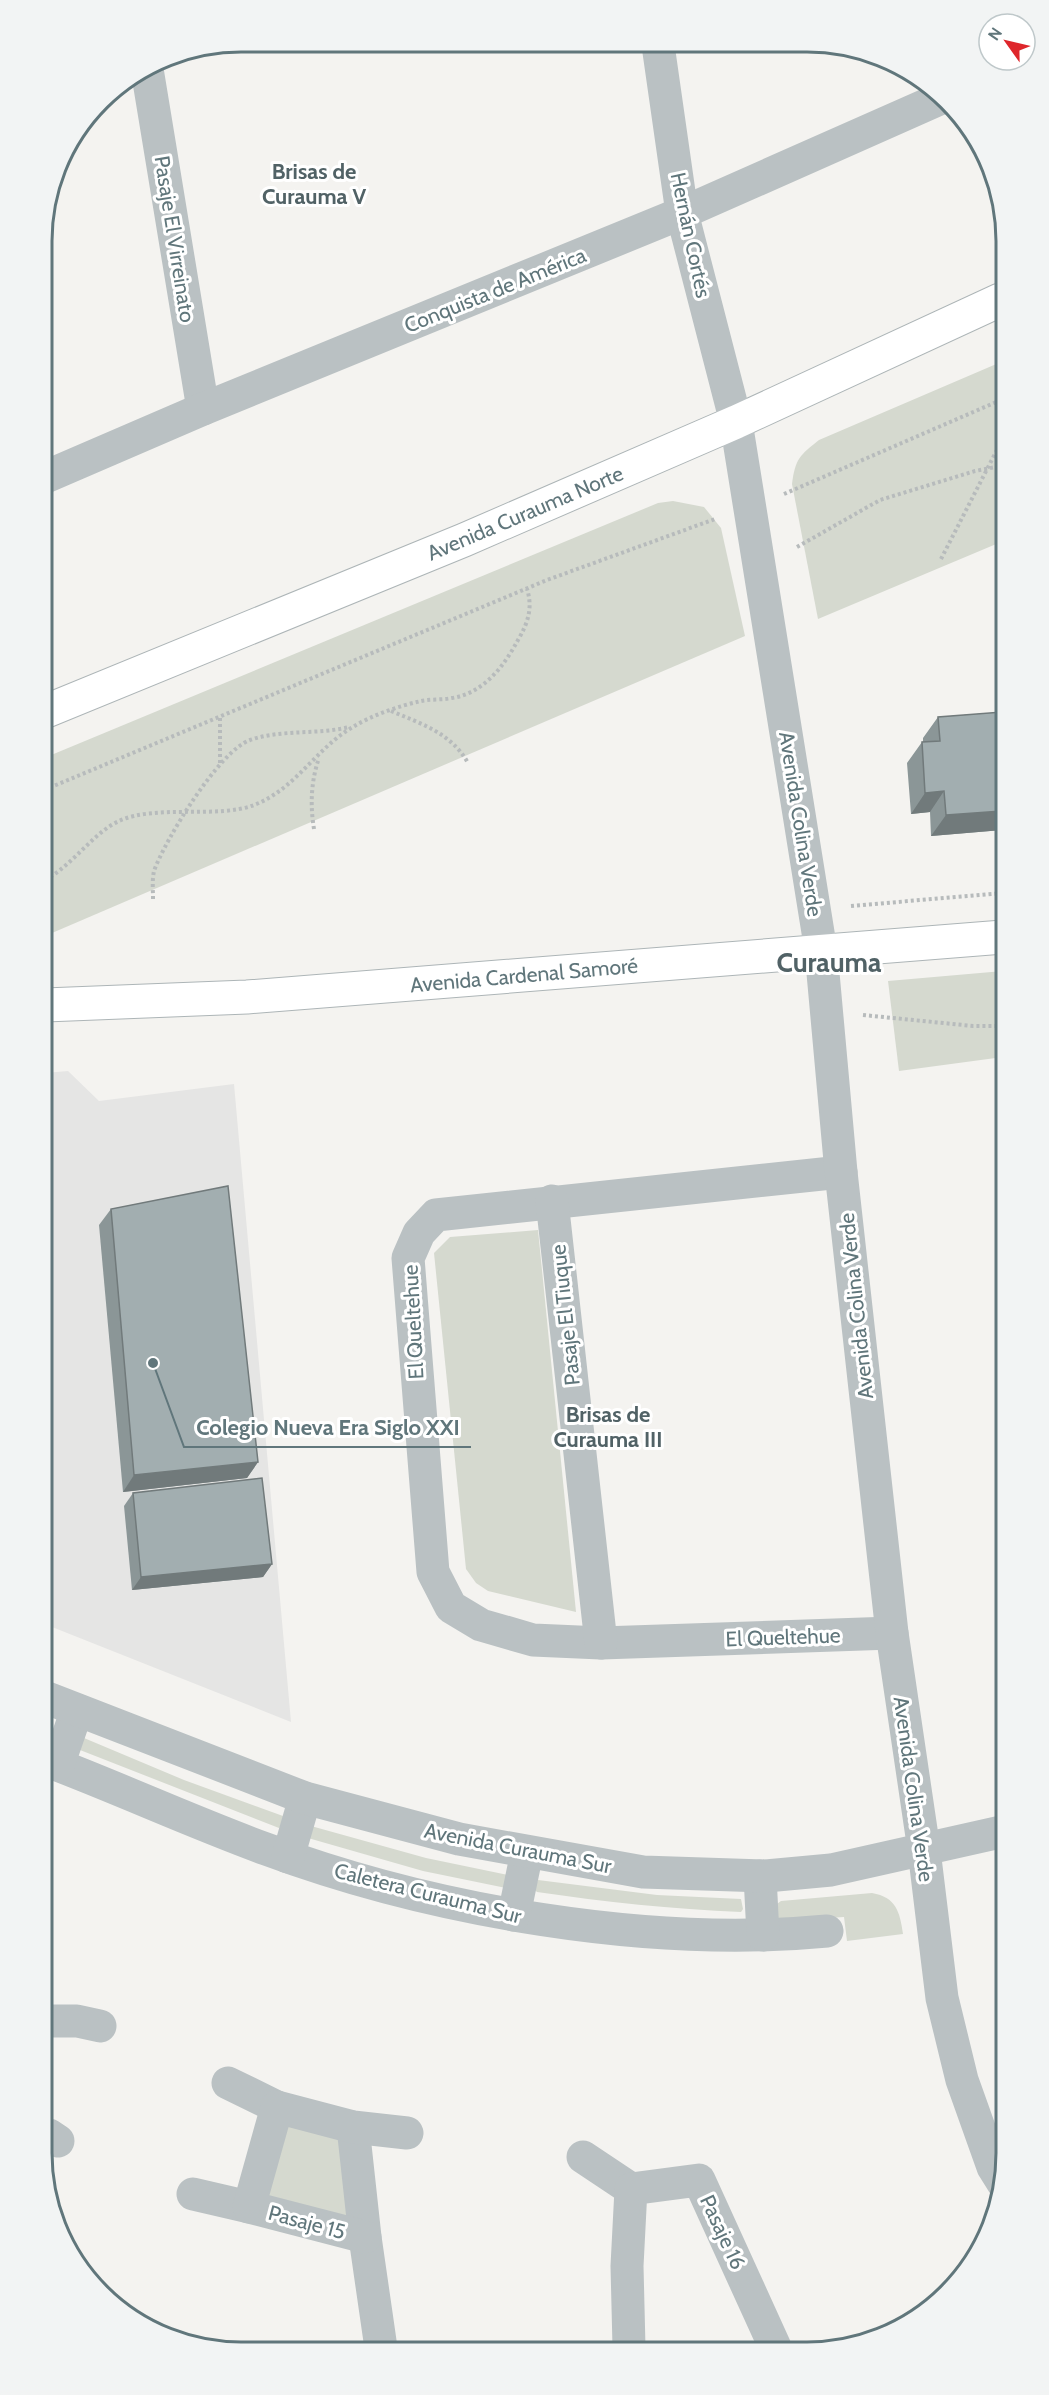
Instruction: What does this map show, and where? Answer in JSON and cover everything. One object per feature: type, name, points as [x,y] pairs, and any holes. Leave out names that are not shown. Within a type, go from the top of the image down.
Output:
[{"type":"main road","name":"Avenida Curauma Norte","points":[[53,708],[464,540],[736,422],[996,302]]},
{"type":"main road","name":"Avenida Cardenal Samoré","points":[[53,1005],[247,997],[996,938]]},
{"type":"street","name":"Hernán Cortés","points":[[659,52],[682,213],[736,422]]},
{"type":"street","name":"Pasaje El Virreinato","points":[[148,77],[203,409]]},
{"type":"street","name":"Conquista de América","points":[[53,474],[203,409],[682,213],[934,102]]},
{"type":"street","name":"Avenida Colina Verde","points":[[736,422],[821,951],[841,1172],[892,1633],[945,2008],[962,2080],[995,2171]]},
{"type":"street","name":"El Queltehue","points":[[841,1172],[436,1215],[419,1233],[408,1258],[433,1572],[452,1607],[481,1625],[533,1640],[601,1643],[892,1633]]},
{"type":"street","name":"Pasaje El Tiuque","points":[[552,1201],[601,1643]]},
{"type":"street","name":"Avenida Curauma Sur","points":[[52,1700],[305,1798],[459,1839],[643,1872],[759,1876],[831,1870],[996,1834]]},
{"type":"street","points":[[53,1763],[77,1710]]},
{"type":"street","name":"Caletera Curauma Sur","points":[[53,1763],[288,1857],[392,1887],[514,1915],[607,1926],[763,1935],[827,1931]]},
{"type":"street","points":[[288,1857],[305,1798]]},
{"type":"street","points":[[514,1915],[527,1851]]},
{"type":"street","points":[[759,1876],[763,1935]]},
{"type":"street","points":[[52,2021],[77,2021],[100,2026]]},
{"type":"street","points":[[228,2083],[277,2107],[353,2127],[408,2133]]},
{"type":"street","name":"Pasaje 15","points":[[249,2207],[277,2107]]},
{"type":"street","name":"Pasaje 15","points":[[353,2127],[365,2237],[380,2343]]},
{"type":"street","points":[[583,2157],[631,2189],[627,2266],[629,2343]]},
{"type":"street","name":"Pasaje 16","points":[[631,2189],[699,2180],[774,2343]]},
{"type":"street","name":"Pasaje 15","points":[[193,2194],[365,2237]]},
{"type":"path","points":[[53,786],[527,589],[798,488],[996,402]]},
{"type":"path","points":[[941,559],[996,452]]},
{"type":"path","points":[[797,547],[880,500],[996,467]]},
{"type":"path","points":[[153,898],[154,873],[161,854],[220,764],[233,750],[249,740],[277,735],[329,732],[422,701],[454,698],[471,692],[495,675],[523,632],[531,611],[527,589]]},
{"type":"path","points":[[391,711],[449,738],[460,748],[468,763]]},
{"type":"path","points":[[220,717],[220,764]]},
{"type":"path","points":[[53,875],[66,866],[103,832],[121,820],[187,812],[241,809],[255,805],[292,782],[332,740],[355,725]]},
{"type":"path","points":[[314,830],[311,809],[314,772],[320,754]]},
{"type":"path","points":[[814,909],[996,894]]},
{"type":"path","points":[[827,1011],[973,1026],[996,1026]]},
{"type":"shaded area","points":[[996,364],[996,544],[818,619],[792,484],[800,458],[819,440]]},
{"type":"shaded area","points":[[673,501],[704,507],[721,528],[745,636],[53,933],[53,754],[658,503]]},
{"type":"shaded area","points":[[996,972],[996,1058],[899,1071],[888,981]]},
{"type":"shaded area","points":[[68,1071],[99,1101],[234,1084],[291,1722],[52,1627],[53,1072]]},
{"type":"shaded area","points":[[538,1230],[576,1612],[488,1591],[476,1583],[466,1569],[434,1253],[450,1237]]},
{"type":"shaded area","points":[[84,1738],[184,1780],[283,1816],[282,1826],[279,1828],[80,1750]]},
{"type":"shaded area","points":[[311,1826],[426,1858],[508,1875],[506,1888],[423,1871],[308,1838]]},
{"type":"shaded area","points":[[538,1880],[657,1895],[741,1899],[743,1909],[741,1912],[690,1909],[562,1896],[537,1892],[534,1889]]},
{"type":"shaded area","points":[[872,1893],[892,1902],[898,1912],[903,1934],[847,1941],[844,1917],[781,1921],[777,1917],[777,1904],[781,1901]]},
{"type":"shaded area","points":[[280,2117],[345,2133],[353,2223],[259,2202]]},
{"type":"building","points":[[996,712],[996,811],[946,815],[944,791],[925,793],[922,742],[940,741],[938,717]]},
{"type":"building","points":[[228,1186],[258,1462],[134,1475],[111,1209]]},
{"type":"building","points":[[262,1478],[272,1564],[141,1577],[133,1493]]},
{"type":"place","name":"Colegio Nueva Era Siglo XXI","points":[[153,1363]]},
{"type":"district","name":"Brisas de Curauma V","points":[[314,184]]},
{"type":"district","name":"Curauma","points":[[829,962]]},
{"type":"district","name":"Brisas de Curauma III","points":[[608,1426]]}]
